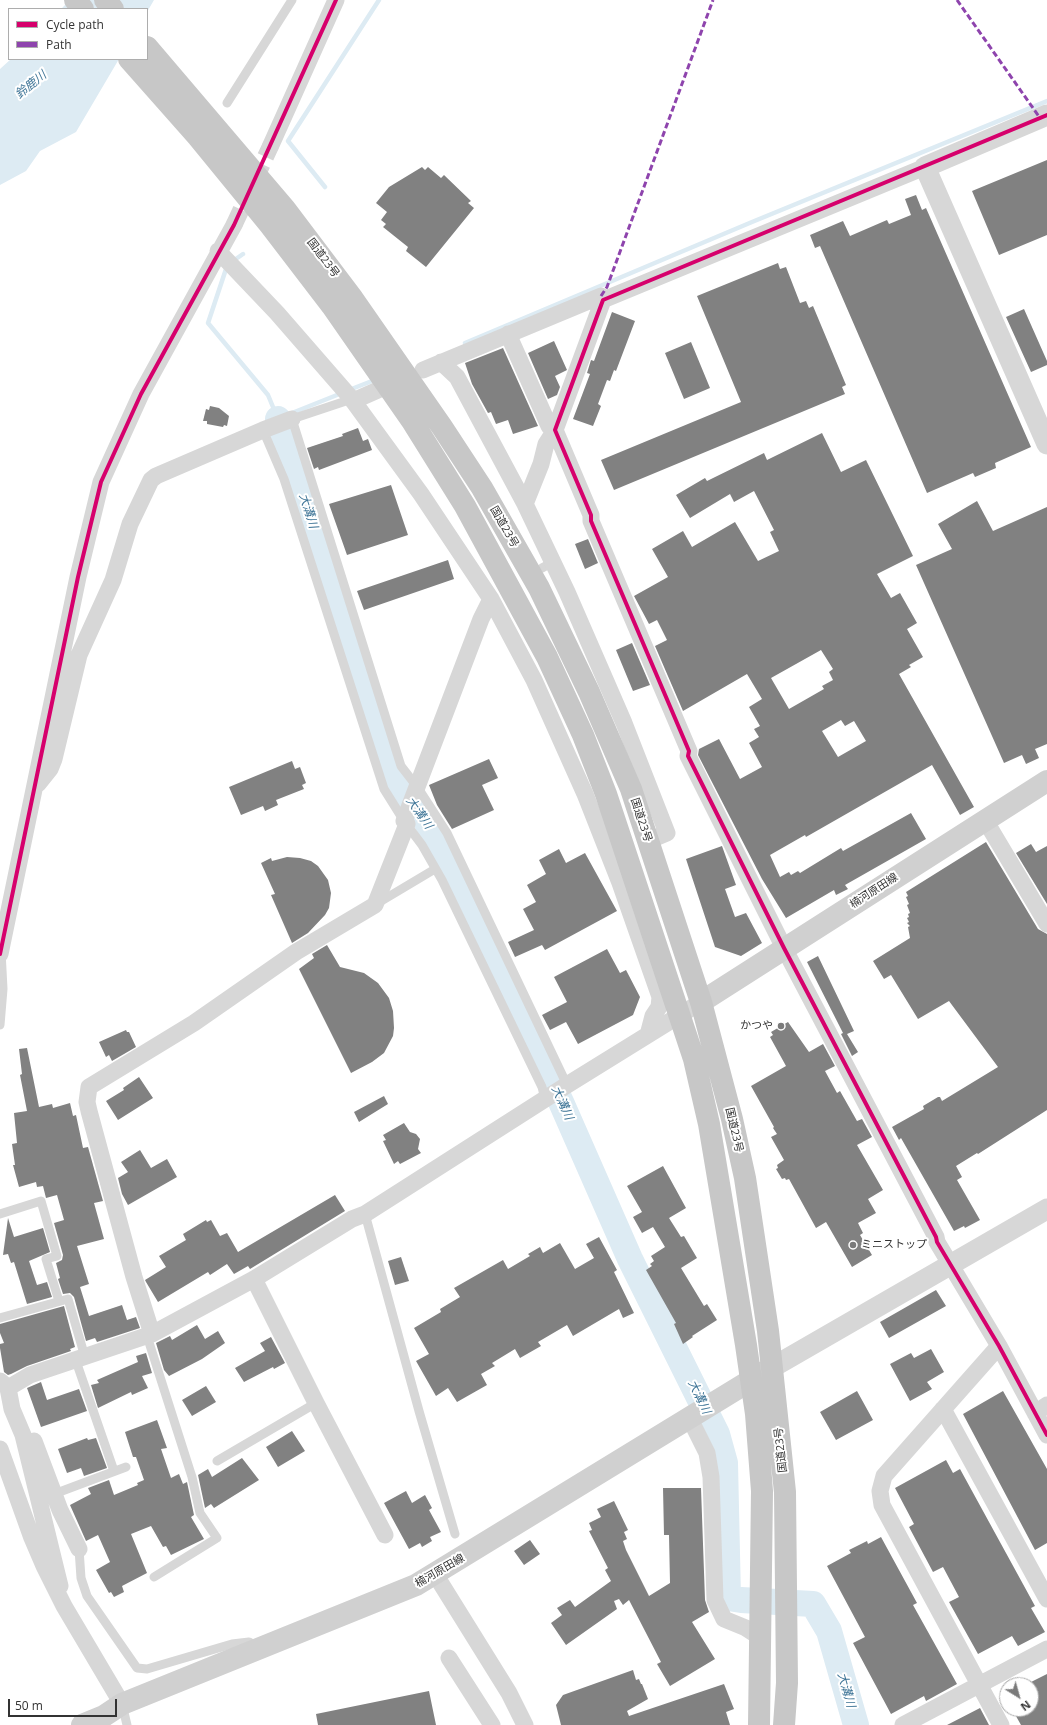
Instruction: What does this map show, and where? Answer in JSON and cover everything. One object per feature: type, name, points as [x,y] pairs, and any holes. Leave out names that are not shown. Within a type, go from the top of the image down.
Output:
[{"type":"highway","points":[[75,0],[82,8]]},
{"type":"highway","points":[[105,0],[112,8]]},
{"type":"highway","name":"国道23号","points":[[148,48],[275,232],[332,306],[378,370],[412,421],[461,500],[513,592],[547,657],[583,735],[606,794],[680,1014],[694,1059],[709,1124],[756,1414],[762,1491],[760,1725]]},
{"type":"highway","name":"国道23号","points":[[130,60],[205,130],[285,209],[354,299],[403,368],[482,488],[563,635],[631,789],[701,1002],[732,1119],[745,1178],[773,1367],[785,1492],[787,1683],[784,1725]]},
{"type":"main road","name":"楠河原田線","points":[[701,1002],[1047,781]]},
{"type":"main road","name":"楠河原田線","points":[[82,1725],[104,1716],[122,1704],[360,1609],[416,1585],[773,1367]]},
{"type":"street","points":[[271,145],[336,0]]},
{"type":"street","points":[[525,504],[541,464],[546,444],[555,430],[603,300],[1047,115]]},
{"type":"street","points":[[925,167],[1042,415],[1047,444]]},
{"type":"street","points":[[1,951],[78,577],[101,482],[141,394],[221,254],[234,225]]},
{"type":"street","points":[[221,254],[341,384],[495,594],[585,794],[620,883],[660,997],[659,1007],[653,1016],[648,1035]]},
{"type":"street","points":[[423,370],[601,296],[603,300]]},
{"type":"street","points":[[508,334],[549,426],[555,430],[688,751],[688,756],[784,948],[950,1264],[999,1346],[1041,1409],[1047,1435]]},
{"type":"street","points":[[441,362],[457,377],[525,504],[547,565],[624,723],[667,833],[648,841]]},
{"type":"street","points":[[352,399],[378,390]]},
{"type":"street","points":[[35,789],[50,769],[54,759],[79,655],[113,580],[130,524],[151,480],[156,476],[265,429],[290,420]]},
{"type":"street","points":[[149,1335],[89,1111],[87,1102],[89,1087],[194,1023],[296,952],[375,905],[481,619],[495,594]]},
{"type":"street","points":[[986,820],[1047,924]]},
{"type":"street","points":[[64,1606],[56,1563],[23,1435],[12,1409],[4,1384],[149,1335],[254,1279],[352,1219],[365,1214],[546,1098],[701,1002]]},
{"type":"street","points":[[773,1367],[1047,1209]]},
{"type":"street","points":[[254,1279],[316,1403],[385,1535]]},
{"type":"street","points":[[999,1346],[884,1476],[880,1491],[882,1505],[1001,1725]]},
{"type":"street","points":[[943,1409],[1047,1600]]},
{"type":"street","points":[[691,1416],[707,1453],[711,1478],[714,1600],[724,1619],[746,1628],[760,1637]]},
{"type":"street","points":[[23,1435],[33,1441],[37,1446],[54,1494],[79,1549]]},
{"type":"street","points":[[0,1449],[32,1538],[64,1606],[122,1704]]},
{"type":"street","points":[[435,1574],[509,1693],[525,1725]]},
{"type":"street","points":[[903,1725],[1047,1649]]},
{"type":"street","points":[[449,1658],[492,1725]]},
{"type":"lane","points":[[227,103],[292,0]]},
{"type":"lane","points":[[352,399],[290,420],[401,766],[438,818],[461,860],[566,1086]]},
{"type":"lane","points":[[265,429],[284,479],[379,777],[390,800],[422,845],[435,869],[546,1098]]},
{"type":"lane","points":[[375,905],[435,869]]},
{"type":"lane","points":[[0,1025],[3,989],[1,951]]},
{"type":"lane","points":[[0,1214],[41,1201],[57,1256],[46,1259],[59,1301]]},
{"type":"lane","points":[[365,1214],[419,1411],[455,1534]]},
{"type":"lane","points":[[0,1318],[68,1299],[80,1359],[114,1471]]},
{"type":"lane","points":[[149,1335],[189,1470],[200,1513],[216,1538],[154,1577]]},
{"type":"lane","points":[[217,1461],[316,1403]]},
{"type":"lane","points":[[54,1494],[126,1467]]},
{"type":"lane","points":[[79,1549],[81,1578],[87,1596],[137,1668],[147,1670],[240,1642],[249,1642],[260,1649]]},
{"type":"lane","points":[[122,1704],[127,1725]]},
{"type":"water","points":[[70,0],[154,0],[148,10],[148,8],[62,8]]},
{"type":"water","name":"鈴鹿川","points":[[10,60],[118,60],[76,132],[40,151],[26,171],[0,185],[0,69]]},
{"type":"building","points":[[1047,160],[1047,235],[999,255],[972,191]]},
{"type":"building","points":[[422,167],[425,170],[428,167],[441,178],[444,175],[471,201],[468,203],[474,208],[426,267],[406,251],[408,247],[383,227],[386,224],[381,220],[387,212],[376,203],[389,187]]},
{"type":"building","points":[[916,195],[922,210],[926,208],[1031,447],[995,463],[996,468],[975,477],[973,473],[927,493],[820,246],[815,248],[810,235],[843,221],[850,236],[887,220],[889,224],[911,215],[905,199]]},
{"type":"building","points":[[778,263],[780,269],[786,267],[800,303],[806,301],[809,308],[813,306],[846,385],[842,387],[845,394],[614,490],[601,460],[741,402],[697,296]]},
{"type":"building","points":[[1024,309],[1047,361],[1047,365],[1031,372],[1006,317]]},
{"type":"building","points":[[612,312],[635,321],[616,371],[614,370],[610,381],[607,380],[598,404],[601,406],[593,426],[573,419],[590,374],[587,373],[591,360],[594,361]]},
{"type":"building","points":[[554,341],[567,370],[555,376],[560,387],[557,395],[548,399],[528,353]]},
{"type":"building","points":[[691,342],[710,388],[684,399],[665,353]]},
{"type":"building","points":[[503,348],[538,426],[513,434],[508,420],[496,424],[491,412],[488,413],[472,384],[465,363]]},
{"type":"building","points":[[210,406],[219,408],[229,416],[227,426],[224,425],[223,427],[207,424],[207,421],[203,421],[206,409],[209,410]]},
{"type":"building","points":[[358,428],[363,441],[368,439],[372,450],[319,470],[318,467],[314,469],[307,448],[343,436],[342,434]]},
{"type":"building","points":[[822,433],[841,472],[866,460],[913,556],[877,574],[891,598],[900,593],[917,623],[907,629],[923,657],[909,665],[911,667],[899,674],[974,807],[960,815],[932,765],[806,837],[805,835],[770,855],[780,877],[789,872],[791,875],[798,871],[800,873],[841,848],[843,851],[911,813],[926,839],[845,885],[848,889],[836,895],[834,890],[786,918],[762,879],[698,755],[699,749],[719,739],[740,779],[762,767],[749,743],[759,737],[754,729],[760,726],[749,707],[762,699],[747,674],[683,711],[655,646],[667,640],[657,620],[649,624],[634,596],[668,577],[652,549],[683,531],[692,547],[735,522],[758,561],[779,551],[770,532],[774,530],[754,491],[734,502],[730,494],[690,518],[676,495],[705,478],[707,481],[764,453],[767,460]],"holes":[[[821,650],[833,669],[829,672],[833,680],[822,686],[824,689],[789,709],[771,678]],[[841,720],[845,726],[854,721],[866,741],[838,757],[822,731]]]},
{"type":"building","points":[[391,485],[408,535],[347,555],[329,504]]},
{"type":"building","points":[[977,501],[993,531],[1047,507],[1047,744],[1035,749],[1039,758],[1026,764],[1022,755],[1004,763],[916,565],[952,549],[938,524]]},
{"type":"building","points":[[588,539],[598,563],[585,569],[575,544]]},
{"type":"building","points":[[448,560],[454,579],[364,610],[357,591]]},
{"type":"building","points":[[632,643],[650,685],[633,691],[616,650]]},
{"type":"building","points":[[489,759],[498,778],[482,785],[494,810],[452,829],[437,805],[429,785]]},
{"type":"building","points":[[292,761],[295,769],[300,767],[306,783],[302,785],[304,789],[276,800],[278,805],[265,811],[263,806],[241,815],[229,787]]},
{"type":"building","points":[[986,842],[1038,929],[1047,934],[1047,1110],[978,1154],[977,1153],[956,1166],[962,1177],[957,1180],[980,1220],[965,1228],[964,1226],[954,1231],[901,1138],[899,1140],[892,1127],[924,1109],[923,1106],[938,1097],[940,1097],[942,1101],[998,1067],[949,1001],[918,1019],[891,975],[884,979],[873,961],[910,938],[908,927],[910,926],[907,923],[909,922],[907,918],[909,917],[908,914],[910,913],[907,905],[909,904],[906,897],[908,896],[906,892]]},
{"type":"building","points":[[1031,844],[1036,852],[1047,846],[1047,904],[1016,853]]},
{"type":"building","points":[[722,846],[736,885],[725,889],[735,917],[746,913],[762,943],[741,956],[715,947],[686,859]]},
{"type":"building","points":[[559,849],[566,863],[585,853],[617,911],[545,950],[542,945],[515,957],[508,942],[534,930],[523,909],[536,902],[527,885],[546,874],[539,860]]},
{"type":"building","points":[[287,857],[311,861],[318,866],[328,880],[331,893],[329,908],[325,915],[308,933],[292,943],[271,895],[275,894],[261,863],[271,858],[272,861]]},
{"type":"building","points":[[327,945],[340,967],[364,973],[378,983],[389,998],[393,1011],[393,1036],[384,1053],[372,1062],[351,1073],[299,969],[314,958],[312,954]]},
{"type":"building","points":[[607,949],[620,973],[626,970],[640,997],[633,1015],[578,1044],[566,1022],[550,1030],[542,1015],[567,1002],[554,977]]},
{"type":"building","points":[[818,956],[854,1031],[847,1034],[858,1052],[852,1056],[841,1034],[843,1033],[807,962]]},
{"type":"building","points":[[788,1022],[809,1052],[823,1044],[835,1066],[825,1071],[837,1093],[840,1091],[857,1121],[862,1119],[872,1137],[857,1145],[883,1190],[868,1199],[876,1213],[858,1223],[863,1233],[860,1235],[872,1255],[852,1267],[826,1222],[816,1228],[789,1179],[782,1179],[776,1169],[778,1168],[777,1165],[784,1160],[771,1137],[777,1134],[751,1086],[786,1066],[770,1037],[773,1035],[771,1032]]},
{"type":"building","points":[[126,1030],[129,1032],[136,1047],[112,1061],[109,1055],[106,1057],[99,1042]]},
{"type":"building","points":[[27,1048],[39,1107],[52,1104],[53,1108],[70,1103],[73,1116],[76,1115],[83,1148],[88,1147],[103,1201],[94,1203],[104,1239],[77,1246],[89,1284],[80,1287],[89,1316],[122,1305],[127,1320],[136,1317],[140,1328],[97,1342],[95,1338],[86,1341],[74,1297],[70,1293],[63,1294],[58,1279],[60,1278],[56,1263],[62,1260],[63,1255],[54,1223],[64,1220],[57,1195],[46,1198],[43,1186],[37,1187],[36,1182],[19,1187],[13,1165],[15,1165],[12,1144],[17,1143],[14,1113],[27,1111],[20,1075],[22,1074],[19,1049]]},
{"type":"building","points":[[139,1077],[153,1098],[118,1120],[106,1101],[124,1090],[123,1088]]},
{"type":"building","points":[[384,1096],[388,1104],[359,1122],[354,1112]]},
{"type":"building","points":[[404,1123],[410,1132],[416,1134],[420,1139],[418,1149],[421,1153],[400,1164],[398,1161],[394,1164],[383,1141],[386,1140],[383,1135]]},
{"type":"building","points":[[140,1150],[151,1168],[167,1159],[177,1177],[128,1205],[122,1194],[118,1178],[128,1172],[121,1162]]},
{"type":"building","points":[[663,1166],[686,1208],[669,1218],[681,1237],[684,1236],[697,1258],[681,1268],[704,1306],[707,1304],[717,1320],[692,1336],[693,1337],[683,1344],[674,1324],[676,1323],[646,1270],[652,1266],[650,1264],[654,1261],[651,1256],[665,1247],[653,1227],[642,1233],[633,1217],[642,1212],[627,1186]]},
{"type":"building","points":[[335,1195],[345,1211],[250,1269],[248,1266],[234,1274],[227,1264],[210,1275],[208,1272],[158,1302],[145,1280],[166,1267],[159,1256],[186,1240],[183,1234],[206,1220],[207,1222],[211,1220],[220,1236],[227,1233],[238,1252]]},
{"type":"building","points":[[8,1218],[14,1237],[43,1228],[50,1252],[29,1261],[37,1285],[47,1282],[52,1297],[27,1304],[14,1262],[11,1263],[8,1254],[3,1255]]},
{"type":"building","points":[[599,1237],[617,1270],[614,1272],[634,1313],[623,1318],[619,1309],[573,1336],[567,1325],[538,1342],[541,1346],[520,1358],[515,1349],[492,1363],[495,1366],[481,1374],[487,1385],[457,1402],[448,1388],[436,1396],[416,1361],[429,1354],[414,1328],[441,1312],[440,1309],[460,1297],[454,1288],[503,1260],[508,1269],[530,1256],[528,1254],[540,1247],[543,1253],[560,1243],[575,1269],[594,1258],[586,1244]]},
{"type":"building","points":[[401,1257],[409,1281],[395,1285],[388,1261]]},
{"type":"building","points":[[936,1290],[946,1306],[889,1338],[880,1322]]},
{"type":"building","points":[[64,1306],[75,1347],[70,1349],[71,1351],[27,1366],[11,1374],[8,1375],[4,1372],[0,1344],[4,1343],[0,1333],[0,1324]]},
{"type":"building","points":[[197,1325],[205,1339],[218,1331],[225,1343],[202,1359],[169,1376],[164,1370],[156,1343],[170,1336],[172,1340]]},
{"type":"building","points":[[271,1337],[285,1363],[274,1369],[273,1367],[244,1382],[235,1368],[265,1351],[260,1343]]},
{"type":"building","points":[[931,1349],[944,1372],[927,1382],[932,1389],[910,1401],[890,1364],[911,1353],[914,1358]]},
{"type":"building","points":[[146,1353],[152,1373],[142,1376],[148,1388],[132,1395],[131,1392],[98,1408],[91,1385],[99,1383],[97,1380],[138,1362],[136,1356]]},
{"type":"building","points":[[41,1382],[47,1400],[79,1389],[87,1411],[41,1427],[27,1388]]},
{"type":"building","points":[[206,1386],[216,1402],[192,1416],[182,1400]]},
{"type":"building","points":[[857,1391],[873,1420],[836,1440],[820,1412]]},
{"type":"building","points":[[1003,1391],[1047,1469],[1047,1543],[1035,1550],[963,1414]]},
{"type":"building","points":[[157,1420],[167,1448],[161,1449],[171,1478],[179,1474],[183,1484],[187,1482],[194,1515],[191,1517],[204,1539],[171,1555],[166,1546],[163,1547],[151,1526],[131,1534],[147,1573],[122,1586],[124,1592],[114,1597],[111,1592],[109,1593],[96,1570],[110,1562],[98,1535],[86,1541],[70,1505],[91,1494],[88,1488],[109,1480],[114,1495],[138,1485],[137,1483],[144,1480],[136,1457],[133,1457],[125,1432]]},
{"type":"building","points":[[292,1431],[305,1451],[278,1467],[266,1447]]},
{"type":"building","points":[[87,1438],[88,1440],[96,1438],[107,1468],[84,1476],[81,1468],[67,1473],[58,1449]]},
{"type":"building","points":[[242,1458],[259,1480],[214,1508],[211,1504],[205,1508],[198,1475],[208,1469],[212,1477]]},
{"type":"building","points":[[946,1460],[953,1473],[960,1469],[1035,1606],[1031,1608],[1045,1632],[1018,1646],[1012,1636],[978,1654],[949,1602],[959,1597],[943,1567],[933,1572],[909,1527],[914,1524],[895,1488]]},
{"type":"building","points":[[663,1488],[701,1488],[705,1600],[709,1612],[692,1622],[715,1659],[670,1686],[657,1664],[661,1662],[629,1600],[623,1605],[619,1599],[614,1601],[617,1609],[566,1645],[551,1623],[562,1615],[557,1608],[570,1600],[575,1607],[611,1581],[605,1570],[608,1568],[589,1531],[592,1530],[589,1523],[601,1517],[597,1509],[614,1501],[628,1530],[624,1532],[627,1539],[623,1541],[626,1550],[649,1596],[670,1583],[669,1535],[664,1535]]},
{"type":"building","points":[[406,1491],[412,1503],[425,1495],[432,1508],[429,1510],[441,1532],[430,1537],[432,1541],[422,1547],[420,1543],[409,1549],[384,1503]]},
{"type":"building","points":[[881,1537],[917,1603],[913,1605],[957,1684],[926,1701],[924,1696],[891,1714],[853,1643],[865,1637],[827,1566],[851,1553],[849,1550],[867,1541],[868,1544]]},
{"type":"building","points":[[530,1540],[540,1554],[524,1565],[514,1551]]},
{"type":"building","points":[[633,1670],[636,1680],[639,1679],[648,1699],[627,1711],[629,1716],[724,1684],[734,1709],[726,1712],[730,1725],[561,1725],[556,1705],[563,1695]]},
{"type":"building","points":[[1047,1674],[1047,1725],[1021,1725],[1016,1717],[1039,1717],[1039,1678]]},
{"type":"building","points":[[429,1691],[436,1725],[318,1725],[316,1714]]},
{"type":"building","points":[[980,1708],[989,1725],[947,1725]]},
{"type":"waterway","points":[[325,187],[288,141],[379,0]]},
{"type":"waterway","points":[[465,343],[752,222],[1047,101]]},
{"type":"waterway","points":[[233,261],[243,254]]},
{"type":"waterway","points":[[227,266],[208,323],[268,395],[278,419],[279,418]]},
{"type":"waterway","points":[[349,390],[372,381]]},
{"type":"waterway","points":[[292,413],[342,393]]},
{"type":"waterway","name":"大溝川","points":[[278,419],[388,762],[397,783],[420,811],[439,843],[561,1102],[630,1259],[717,1434],[725,1463],[728,1598],[813,1604],[829,1631],[856,1725]]},
{"type":"tunnel","points":[[234,225],[271,145]]},
{"type":"marked path","points":[[601,296],[607,287],[713,0]]},
{"type":"marked path","points":[[957,0],[1040,118]]},
{"type":"cycle path","points":[[0,954],[78,577],[101,482],[141,394],[234,225],[336,0]]},
{"type":"cycle path","points":[[1047,115],[603,300],[555,430],[591,515],[591,521],[689,751],[688,756],[784,948],[936,1237],[937,1242],[999,1346],[1047,1435]]},
{"type":"place","name":"かつや","points":[[781,1026]]},
{"type":"place","name":"ミニストップ","points":[[853,1245]]}]
